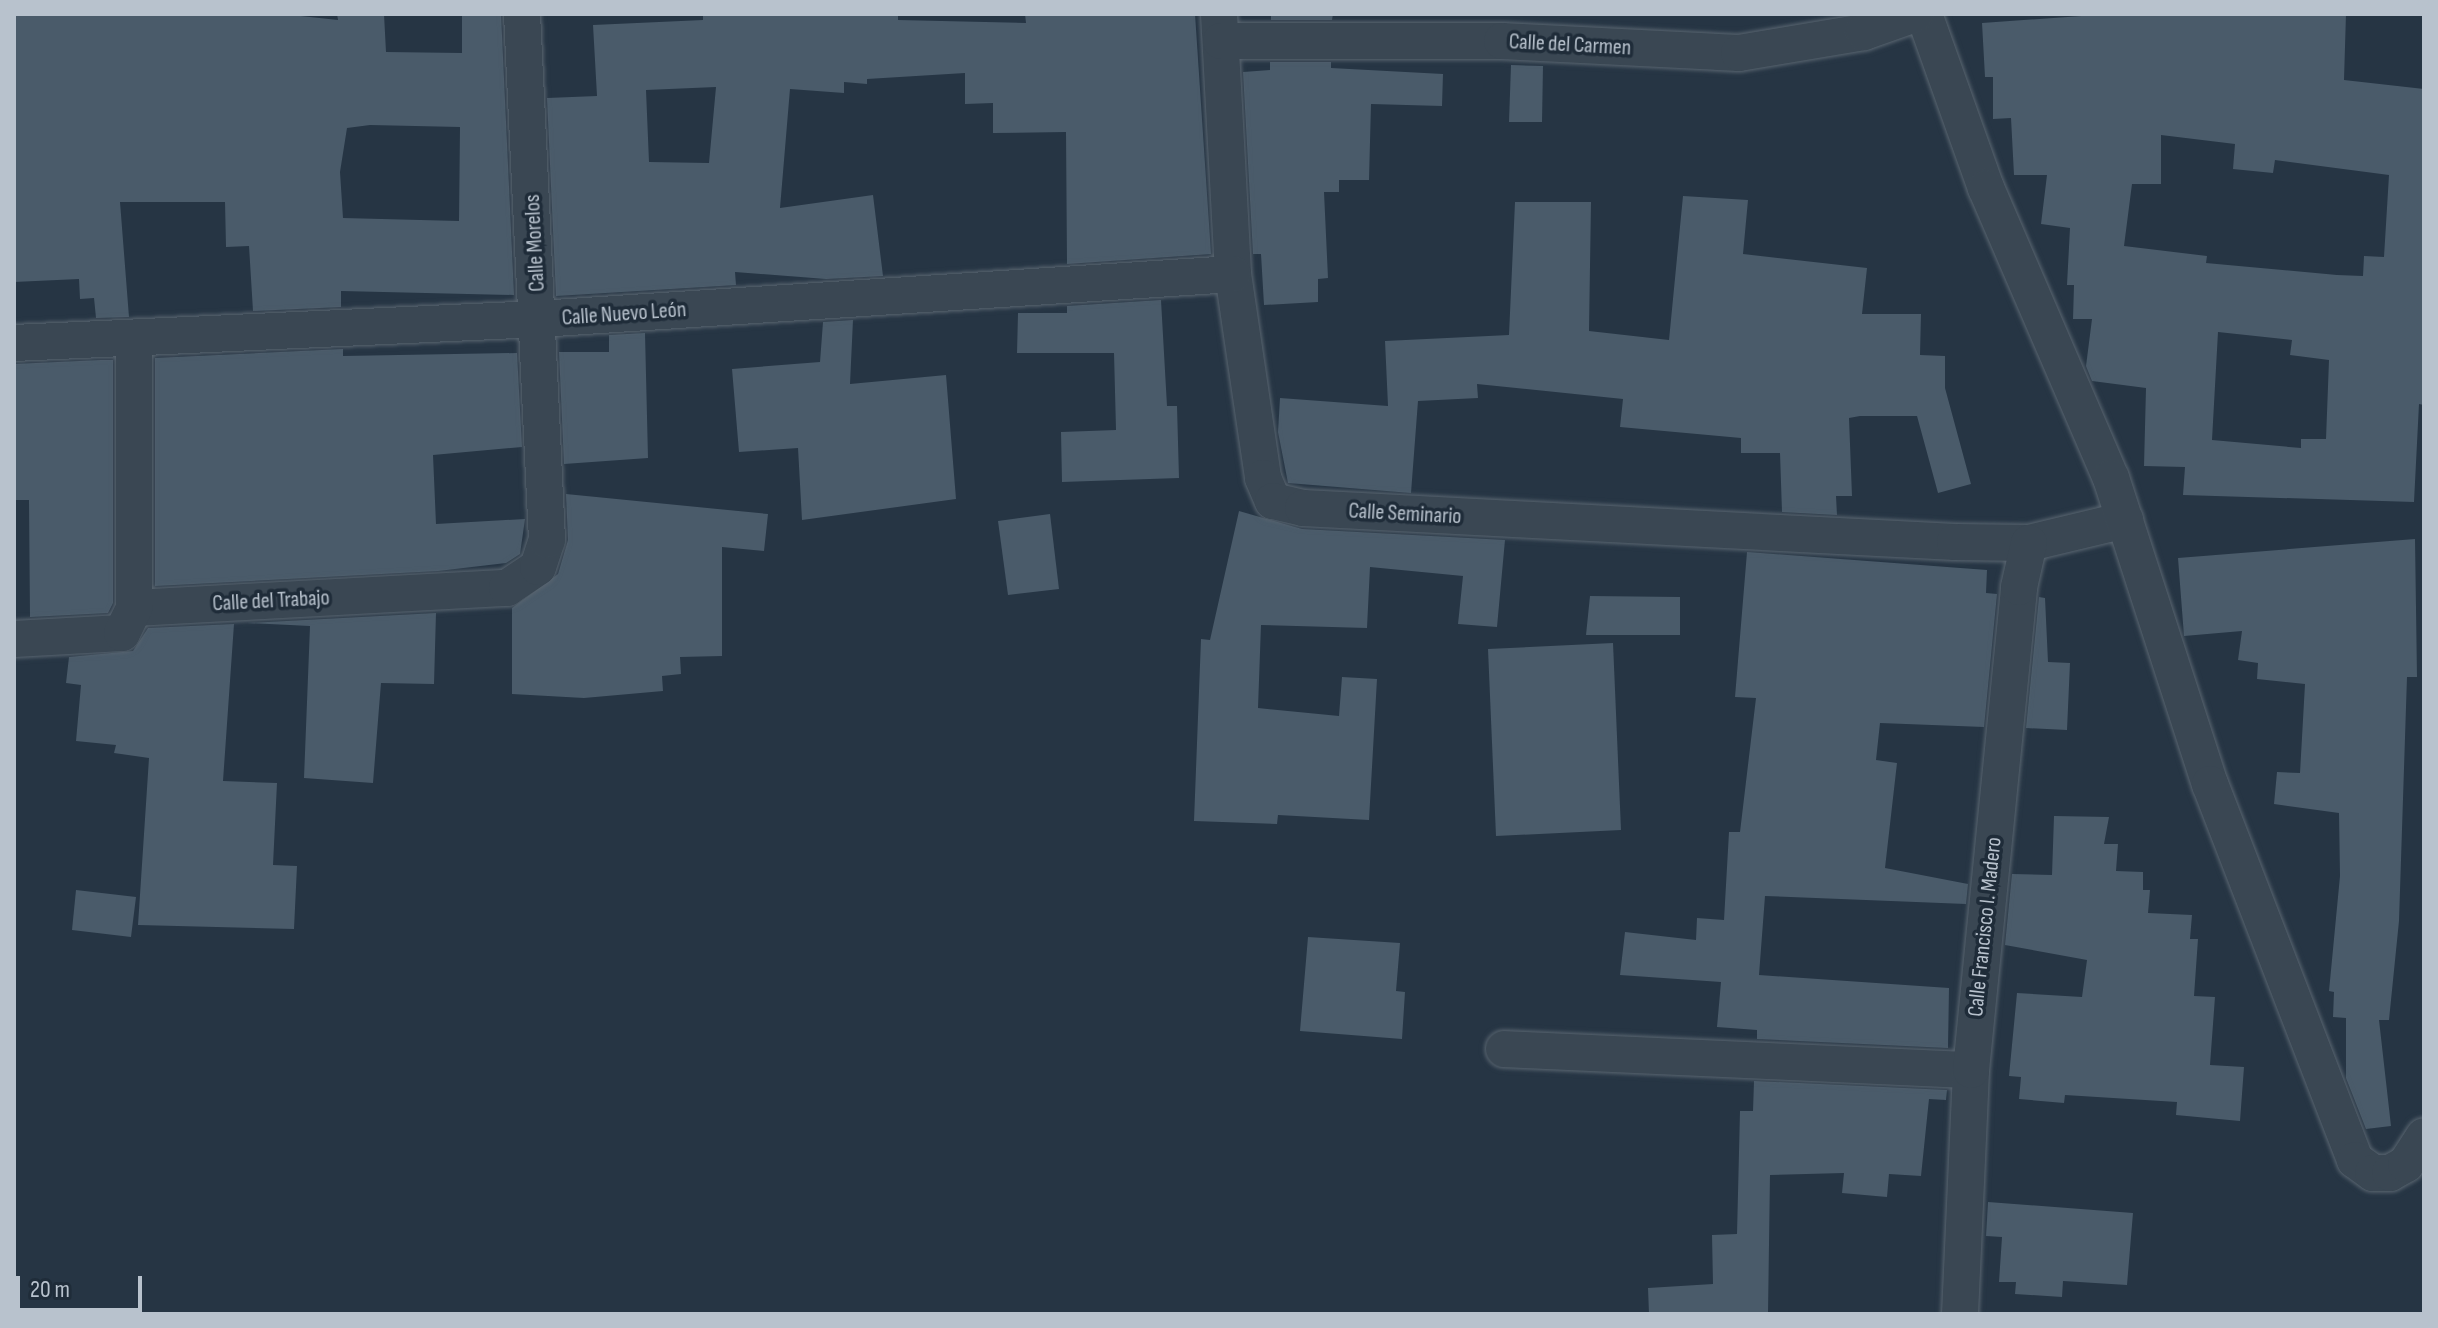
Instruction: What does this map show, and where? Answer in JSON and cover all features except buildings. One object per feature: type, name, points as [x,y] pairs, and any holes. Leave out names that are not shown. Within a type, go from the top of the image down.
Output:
[{"type":"street","name":"Calle Morelos","points":[[522,14],[539,319],[547,540],[538,567]]},
{"type":"street","name":"Calle del Carmen","points":[[1220,27],[1739,53],[1864,32],[1915,14]]},
{"type":"street","points":[[1924,14],[1986,188],[2111,478],[2210,784],[2355,1160],[2373,1173],[2390,1173],[2406,1164],[2424,1136]]},
{"type":"street","name":"Calle Seminario","points":[[1220,27],[1233,274],[1263,478],[1273,501],[1303,508],[2029,543]]},
{"type":"street","name":"Calle Nuevo León","points":[[14,343],[539,319],[1233,274]]},
{"type":"street","points":[[14,639],[122,633],[134,608],[134,338]]},
{"type":"street","points":[[2029,543],[2125,520]]},
{"type":"street","name":"Calle Francisco I. Madero","points":[[1960,1314],[1971,1070],[2019,587],[2029,543]]},
{"type":"street","name":"Calle del Trabajo","points":[[134,608],[507,588],[538,567]]},
{"type":"street","points":[[1504,1049],[1971,1070]]}]
